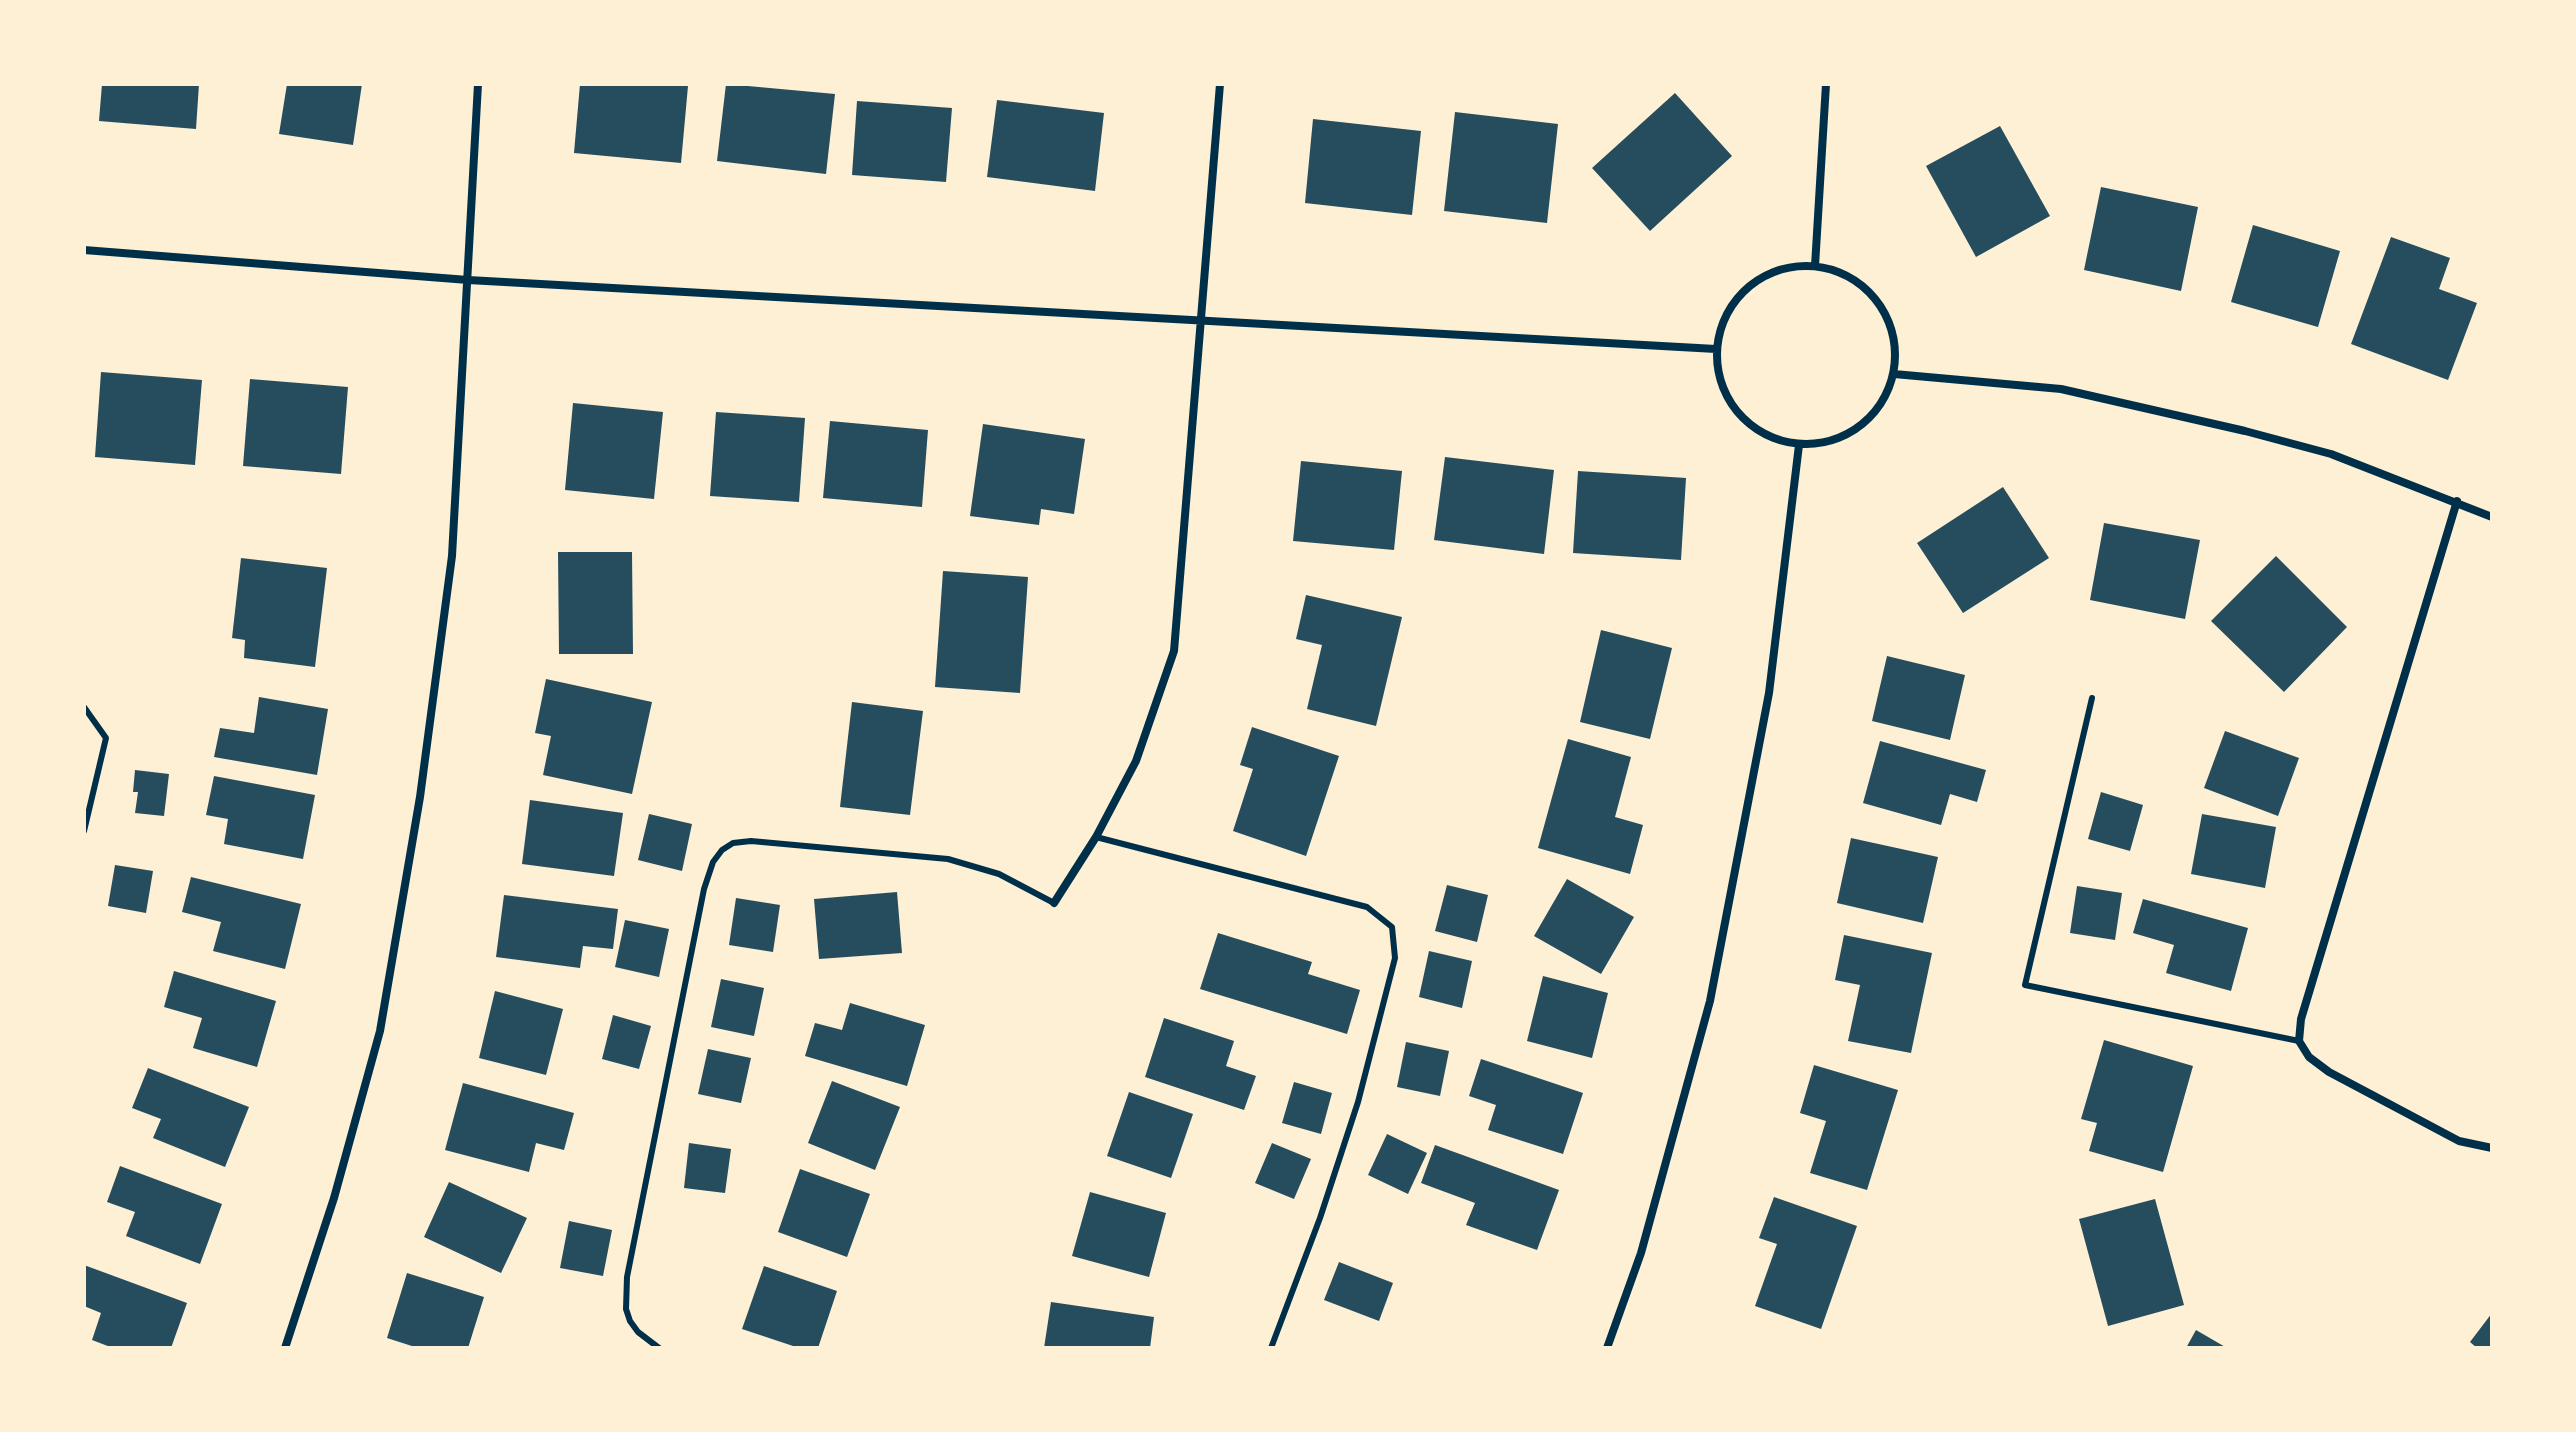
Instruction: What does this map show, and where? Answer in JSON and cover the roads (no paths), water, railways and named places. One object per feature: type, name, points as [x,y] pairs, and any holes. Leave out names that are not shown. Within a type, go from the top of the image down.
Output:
[{"type":"street","points":[[285,1348],[334,1198],[380,1031],[420,797],[452,556],[478,84]]},
{"type":"street","points":[[1054,903],[1096,837],[1136,761],[1174,651],[1220,84]]},
{"type":"street","points":[[1815,266],[1826,84]]},
{"type":"street","points":[[84,250],[468,280],[1201,323],[1716,349]]},
{"type":"street","points":[[1815,266],[1844,274],[1868,291],[1886,315],[1895,343],[1894,374],[1886,398],[1870,419],[1850,434],[1825,443],[1799,445],[1760,431],[1729,403],[1719,378],[1716,349],[1723,321],[1737,297],[1759,278],[1786,267],[1815,266]]},
{"type":"street","points":[[1894,374],[2061,389],[2137,406],[2331,454],[2492,517]]},
{"type":"street","points":[[1607,1348],[1641,1253],[1710,1001],[1769,693],[1799,445]]},
{"type":"street","points":[[2457,501],[2301,1019],[2299,1041],[2309,1057],[2329,1072],[2459,1141],[2492,1148]]},
{"type":"lane","points":[[2092,698],[2025,985],[2299,1041]]},
{"type":"lane","points":[[84,707],[106,738],[84,831]]},
{"type":"lane","points":[[1096,837],[1367,907],[1392,927],[1395,958],[1358,1102],[1320,1218],[1271,1348]]},
{"type":"lane","points":[[659,1348],[638,1332],[630,1321],[626,1309],[627,1277],[704,889],[713,862],[722,850],[733,843],[751,841],[948,859],[999,874],[1054,903]]}]
